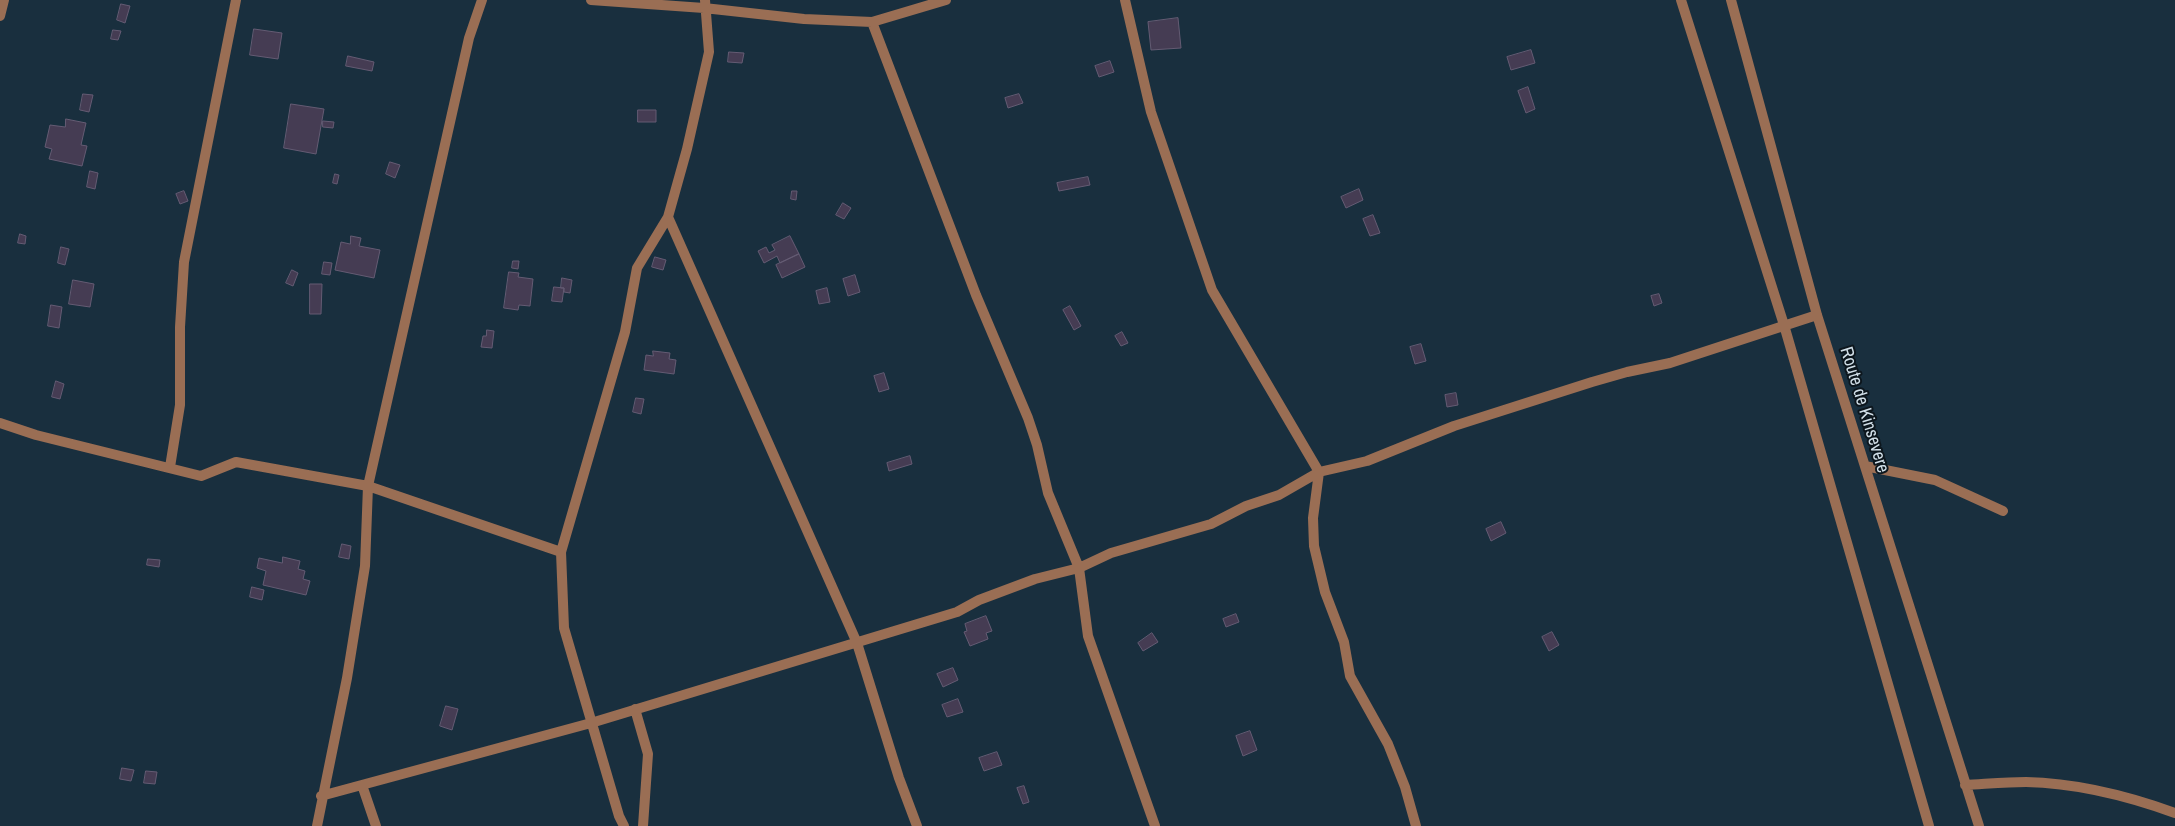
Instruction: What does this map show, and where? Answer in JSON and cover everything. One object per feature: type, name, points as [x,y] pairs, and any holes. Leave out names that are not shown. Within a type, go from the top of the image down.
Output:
[{"type":"street","points":[[0,16],[4,0]]},
{"type":"street","points":[[170,467],[180,405],[180,327],[184,262],[236,0]]},
{"type":"street","points":[[317,826],[347,678],[365,566],[368,486],[469,38],[482,0]]},
{"type":"street","points":[[591,0],[704,4],[780,17],[872,22],[944,0]]},
{"type":"street","points":[[1125,0],[1151,112],[1212,290],[1319,472],[1313,518],[1314,546],[1325,592],[1344,642],[1350,676],[1388,744],[1405,787],[1416,826]]},
{"type":"street","points":[[1681,0],[1784,324],[1929,826]]},
{"type":"street","name":"Route de Kinsevere","points":[[1731,0],[1817,315],[1979,826]]},
{"type":"street","points":[[624,826],[619,816],[564,628],[561,552],[625,332],[637,268],[668,217],[687,149],[709,52],[704,4]]},
{"type":"street","points":[[872,22],[976,295],[1028,418],[1037,444],[1048,493],[1079,568],[1088,636],[1155,826]]},
{"type":"street","points":[[668,217],[857,643],[899,778],[917,826]]},
{"type":"street","points":[[322,796],[591,723],[957,612],[979,600],[1034,579],[1079,568],[1111,553],[1210,524],[1246,506],[1279,495],[1319,472],[1367,461],[1454,426],[1610,377],[1693,356],[1784,324],[1817,315]]},
{"type":"street","points":[[0,423],[36,435],[202,476],[236,462],[368,486],[561,552]]},
{"type":"street","points":[[1865,466],[1935,480],[2003,511]]},
{"type":"street","points":[[635,709],[648,754],[643,826]]},
{"type":"street","points":[[1965,785],[2027,782],[2089,789],[2137,799],[2175,813]]},
{"type":"street","points":[[362,785],[376,826]]},
{"type":"building","points":[[121,4],[130,6],[125,23],[117,20]]},
{"type":"building","points":[[1178,18],[1181,48],[1151,50],[1148,22]]},
{"type":"building","points":[[254,29],[282,33],[278,59],[250,55]]},
{"type":"building","points":[[113,30],[121,31],[118,40],[111,39]]},
{"type":"building","points":[[1531,50],[1535,63],[1511,70],[1507,57]]},
{"type":"building","points":[[729,52],[744,53],[742,63],[728,62]]},
{"type":"building","points":[[348,56],[374,62],[372,71],[346,66]]},
{"type":"building","points":[[1110,61],[1114,72],[1099,77],[1095,66]]},
{"type":"building","points":[[1528,87],[1535,109],[1526,113],[1518,91]]},
{"type":"building","points":[[83,94],[93,95],[89,112],[80,110]]},
{"type":"building","points":[[1019,94],[1023,103],[1008,108],[1005,98]]},
{"type":"building","points":[[291,104],[324,109],[316,154],[284,148]]},
{"type":"building","points":[[638,110],[656,110],[656,122],[638,122]]},
{"type":"building","points":[[66,119],[86,123],[81,145],[87,146],[82,166],[49,159],[52,149],[45,147],[50,125],[65,127]]},
{"type":"building","points":[[323,121],[334,122],[333,128],[323,127]]},
{"type":"building","points":[[390,162],[400,165],[395,178],[386,174]]},
{"type":"building","points":[[90,171],[98,173],[95,189],[87,187]]},
{"type":"building","points":[[335,174],[339,175],[337,184],[333,183]]},
{"type":"building","points":[[1088,177],[1090,185],[1059,191],[1057,183]]},
{"type":"building","points":[[1359,189],[1363,200],[1346,208],[1341,197]]},
{"type":"building","points":[[184,191],[188,201],[180,204],[176,194]]},
{"type":"building","points":[[792,191],[797,191],[796,200],[791,199]]},
{"type":"building","points":[[843,203],[851,208],[844,219],[836,215]]},
{"type":"building","points":[[1373,215],[1380,233],[1370,236],[1363,219]]},
{"type":"building","points":[[20,234],[26,236],[25,244],[18,243]]},
{"type":"building","points":[[351,236],[361,238],[359,246],[380,250],[374,278],[335,270],[341,242],[350,244]]},
{"type":"building","points":[[790,236],[799,254],[780,263],[777,256],[764,263],[758,251],[766,247],[769,253],[775,250],[772,245]]},
{"type":"building","points":[[61,247],[69,249],[65,265],[58,263]]},
{"type":"building","points":[[799,254],[805,267],[782,278],[776,265]]},
{"type":"building","points":[[655,257],[666,260],[663,270],[652,267]]},
{"type":"building","points":[[513,261],[519,261],[518,269],[512,268]]},
{"type":"building","points":[[324,262],[332,263],[330,275],[322,274]]},
{"type":"building","points":[[292,270],[298,273],[293,286],[286,283]]},
{"type":"building","points":[[509,272],[519,273],[518,277],[533,279],[530,306],[519,305],[518,310],[504,308]]},
{"type":"building","points":[[855,275],[860,292],[848,296],[843,279]]},
{"type":"building","points":[[562,278],[572,280],[570,293],[564,292],[564,288],[561,288]]},
{"type":"building","points":[[73,280],[94,284],[90,307],[69,304]]},
{"type":"building","points":[[310,284],[322,284],[321,314],[310,314]]},
{"type":"building","points":[[554,287],[564,288],[562,302],[552,301]]},
{"type":"building","points":[[827,288],[830,302],[819,304],[816,291]]},
{"type":"building","points":[[1659,294],[1662,303],[1654,306],[1651,296]]},
{"type":"building","points":[[51,305],[62,307],[59,328],[48,326]]},
{"type":"building","points":[[1070,306],[1081,326],[1074,330],[1063,310]]},
{"type":"building","points":[[487,330],[494,331],[492,348],[481,347],[483,336],[486,336]]},
{"type":"building","points":[[1122,332],[1128,343],[1121,346],[1115,336]]},
{"type":"building","points":[[1421,344],[1426,361],[1415,364],[1410,347]]},
{"type":"building","points":[[653,351],[670,353],[669,359],[676,360],[674,374],[644,370],[646,355],[653,356]]},
{"type":"building","points":[[884,373],[889,389],[879,392],[874,376]]},
{"type":"building","points":[[56,381],[64,384],[60,399],[52,397]]},
{"type":"building","points":[[1456,393],[1458,405],[1447,407],[1445,395]]},
{"type":"building","points":[[636,398],[644,399],[641,414],[633,412]]},
{"type":"building","points":[[910,456],[912,464],[889,471],[887,463]]},
{"type":"building","points":[[1501,522],[1506,533],[1491,541],[1486,529]]},
{"type":"building","points":[[342,544],[351,546],[349,559],[339,557]]},
{"type":"building","points":[[283,557],[300,561],[298,569],[305,571],[303,579],[310,581],[306,595],[263,585],[266,571],[257,568],[259,558],[282,563]]},
{"type":"building","points":[[148,559],[160,560],[159,567],[147,565]]},
{"type":"building","points":[[252,587],[264,590],[262,600],[250,597]]},
{"type":"building","points":[[1236,614],[1239,622],[1226,627],[1223,619]]},
{"type":"building","points":[[986,616],[992,631],[986,633],[988,639],[970,646],[964,632],[967,631],[965,624]]},
{"type":"building","points":[[1552,632],[1559,645],[1549,651],[1542,637]]},
{"type":"building","points":[[1152,633],[1158,642],[1143,651],[1138,643]]},
{"type":"building","points":[[953,668],[958,680],[943,687],[937,674]]},
{"type":"building","points":[[958,699],[963,712],[947,717],[942,705]]},
{"type":"building","points":[[446,706],[458,709],[452,730],[440,726]]},
{"type":"building","points":[[1250,731],[1257,750],[1243,756],[1236,736]]},
{"type":"building","points":[[997,752],[1002,765],[984,771],[979,758]]},
{"type":"building","points":[[122,768],[134,770],[131,781],[120,779]]},
{"type":"building","points":[[146,771],[157,772],[155,784],[144,783]]},
{"type":"building","points":[[1024,786],[1029,802],[1023,804],[1017,788]]}]
